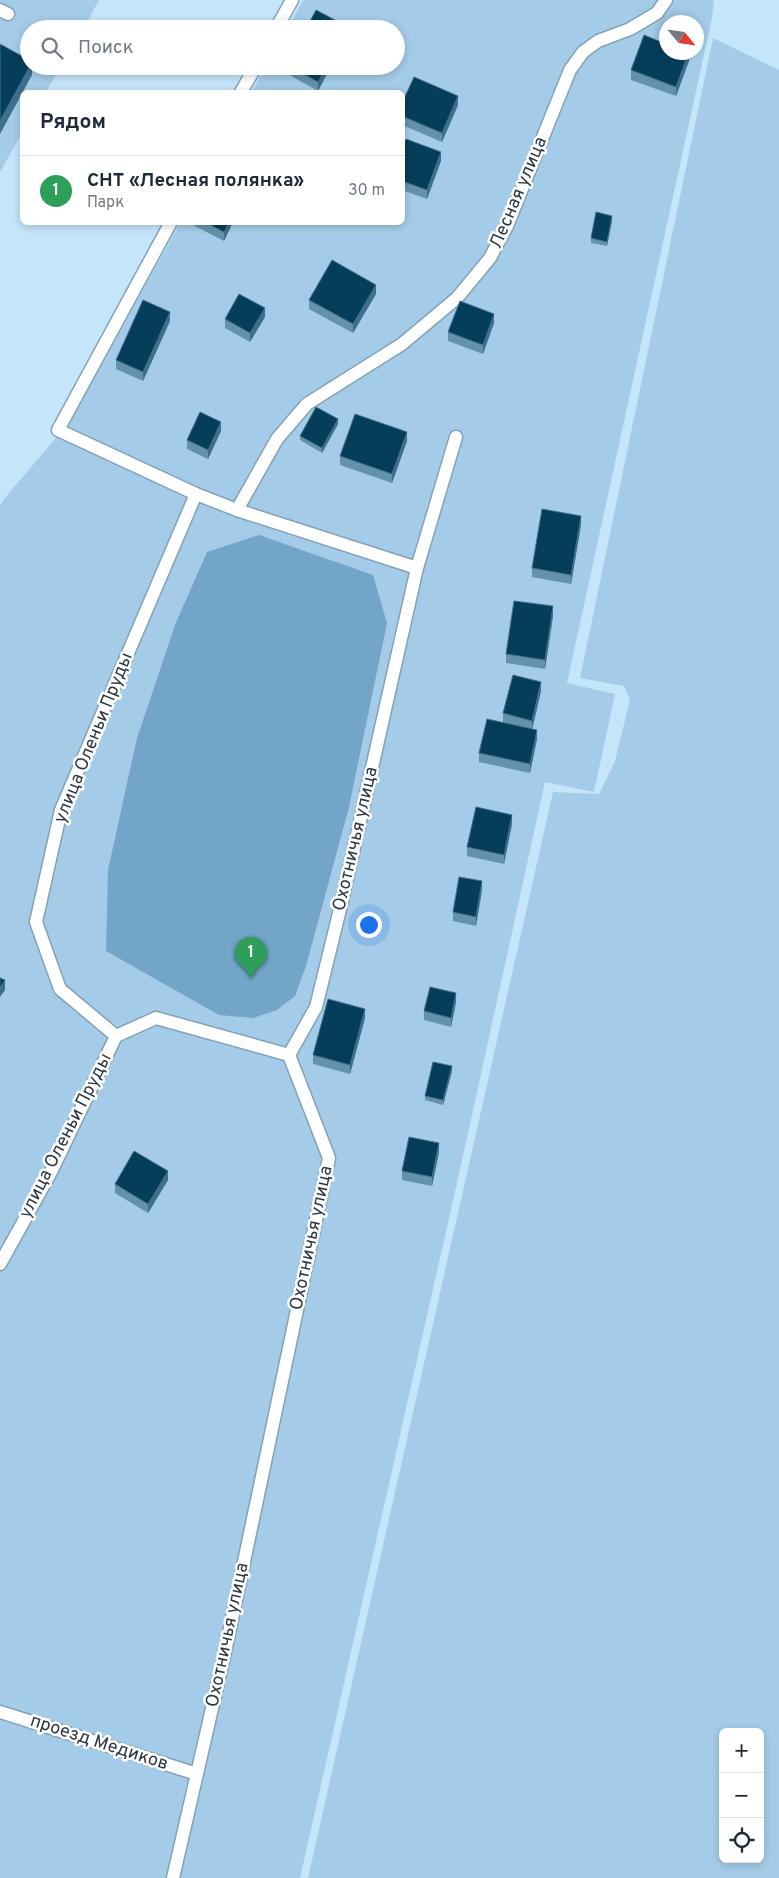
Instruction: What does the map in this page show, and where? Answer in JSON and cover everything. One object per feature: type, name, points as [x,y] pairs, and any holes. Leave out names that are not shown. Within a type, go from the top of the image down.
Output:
[{"type":"lane","points":[[281,20],[292,0]]},
{"type":"lane","name":"Лесная улица","points":[[237,510],[277,439],[307,404],[402,344],[457,298],[490,258],[507,226],[570,70],[583,52],[598,41],[630,28],[657,13],[666,0]]},
{"type":"lane","points":[[243,90],[251,75]]},
{"type":"lane","points":[[169,225],[58,430],[196,494],[237,510],[417,568]]},
{"type":"lane","name":"Охотничья улица","points":[[174,1878],[227,1642],[329,1158],[289,1054],[316,1007],[342,901],[417,568],[456,437]]},
{"type":"lane","name":"улица Оленьи Пруды","points":[[0,1264],[52,1170],[116,1036],[60,989],[36,922],[61,810],[196,494]]},
{"type":"lane","points":[[116,1036],[156,1018],[289,1054]]},
{"type":"lane","name":"проезд Медиков","points":[[0,1712],[197,1774]]},
{"type":"shaded area","points":[[0,0],[99,0],[88,20],[20,20],[20,75],[56,75],[47,90],[20,90],[20,137],[0,172]]},
{"type":"shaded area","points":[[303,0],[714,0],[704,55],[704,15],[659,15],[659,60],[703,60],[567,683],[615,694],[594,792],[545,782],[461,1165],[300,1878],[0,1878],[0,506],[71,420],[179,225],[405,225],[405,90],[253,90],[261,75],[405,75],[405,20],[292,20]]},
{"type":"shaded area","points":[[713,38],[779,70],[779,1878],[308,1878],[553,792],[599,794],[615,761],[630,700],[624,686],[580,678]]},
{"type":"shaded area","points":[[259,535],[373,575],[387,623],[349,807],[306,966],[295,996],[277,1010],[253,1018],[219,1015],[106,951],[108,870],[137,738],[175,625],[207,552]]},
{"type":"building","points":[[316,10],[335,20],[311,20]]},
{"type":"building","points":[[644,35],[659,41],[659,60],[686,60],[676,87],[631,70]]},
{"type":"building","points":[[0,44],[20,55],[20,75],[25,75],[0,121]]},
{"type":"building","points":[[306,75],[322,75],[318,82]]},
{"type":"building","points":[[414,77],[458,96],[442,133],[405,117],[405,96]]},
{"type":"building","points":[[406,139],[441,152],[427,190],[405,182]]},
{"type":"building","points":[[596,212],[612,216],[607,242],[591,238]]},
{"type":"building","points":[[211,225],[228,225],[224,232]]},
{"type":"building","points":[[332,260],[376,285],[353,324],[309,300]]},
{"type":"building","points":[[239,294],[265,308],[250,333],[225,319]]},
{"type":"building","points":[[143,300],[170,312],[143,372],[116,360]]},
{"type":"building","points":[[460,301],[494,314],[483,345],[448,332]]},
{"type":"building","points":[[316,407],[338,419],[322,448],[300,436]]},
{"type":"building","points":[[200,412],[221,422],[208,450],[187,440]]},
{"type":"building","points":[[355,414],[407,432],[392,474],[340,456]]},
{"type":"building","points":[[542,509],[581,516],[571,575],[532,568]]},
{"type":"building","points":[[514,601],[553,606],[545,660],[506,654]]},
{"type":"building","points":[[513,675],[541,682],[532,721],[503,713]]},
{"type":"building","points":[[487,719],[537,730],[530,764],[479,753]]},
{"type":"building","points":[[476,807],[512,815],[504,855],[467,847]]},
{"type":"building","points":[[459,877],[482,881],[476,917],[453,912]]},
{"type":"building","points":[[0,978],[5,980],[0,988]]},
{"type":"building","points":[[430,987],[456,993],[451,1018],[424,1011]]},
{"type":"building","points":[[328,999],[365,1009],[350,1065],[313,1055]]},
{"type":"building","points":[[433,1062],[452,1066],[443,1100],[425,1096]]},
{"type":"building","points":[[409,1137],[439,1143],[432,1177],[402,1171]]},
{"type":"building","points":[[134,1151],[168,1171],[148,1204],[115,1184]]},
{"type":"place","name":"СНТ «Лесная полянка»","points":[[251,978]]}]
